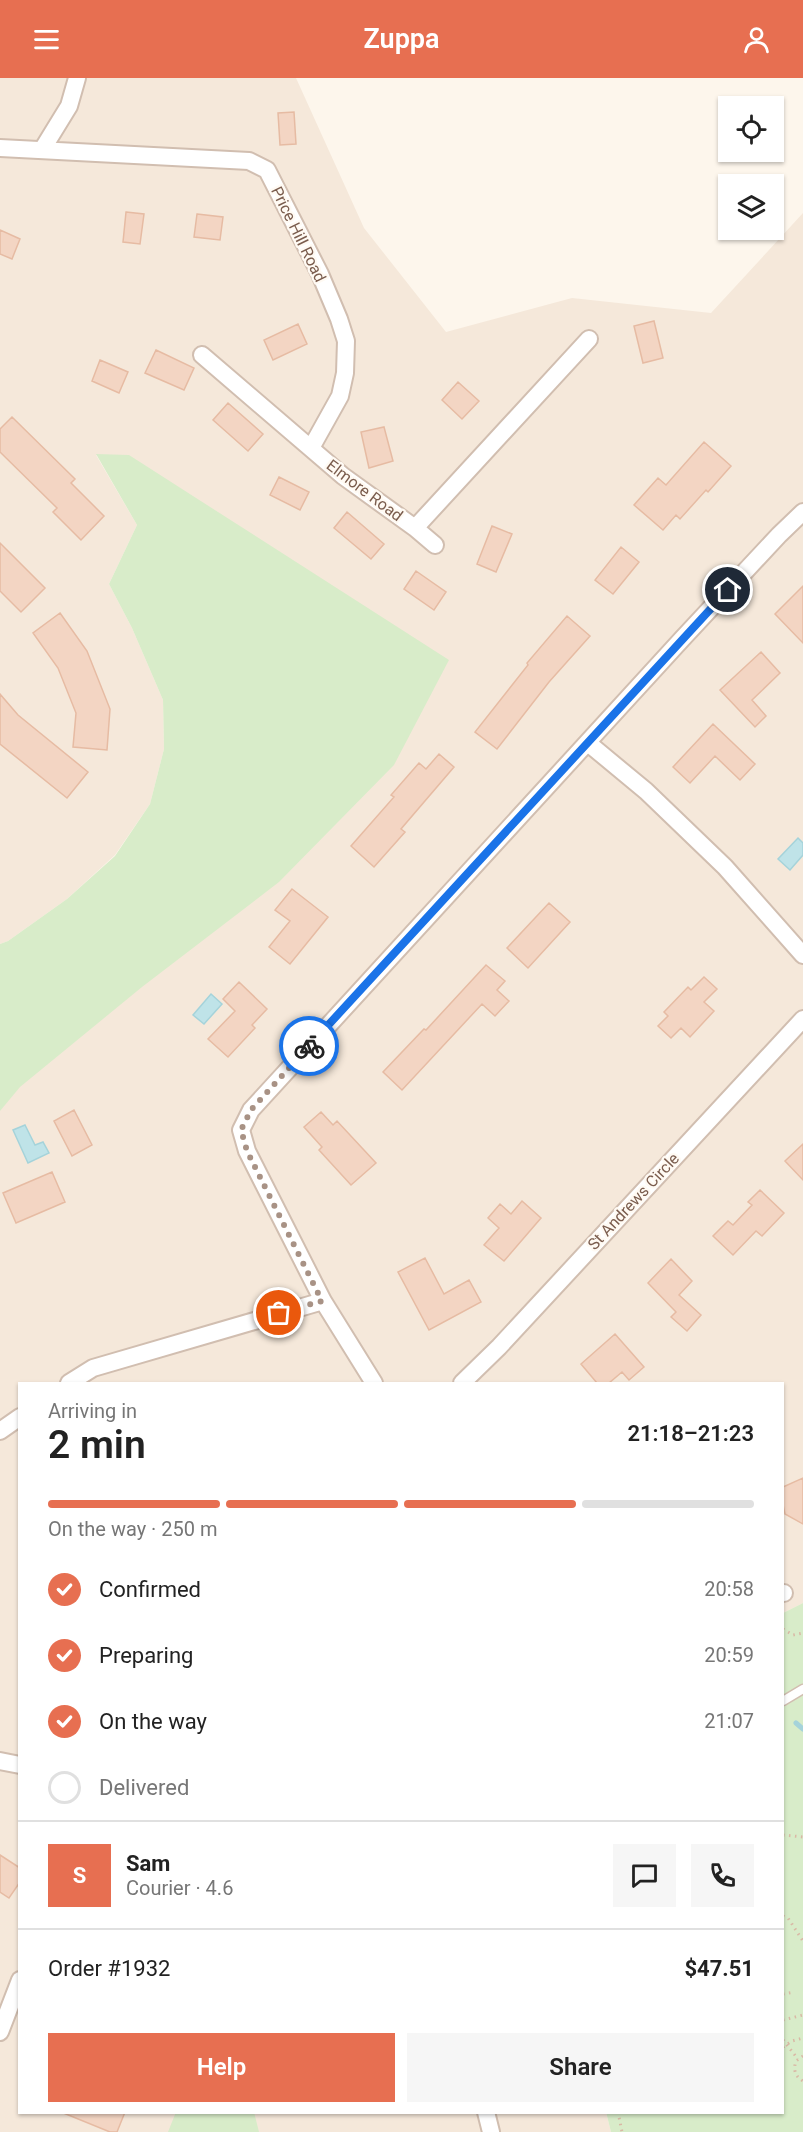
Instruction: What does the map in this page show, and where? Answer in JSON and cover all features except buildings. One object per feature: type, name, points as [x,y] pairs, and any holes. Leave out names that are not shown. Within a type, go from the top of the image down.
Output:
[{"type":"street","points":[[42,150],[69,106],[77,78]]},
{"type":"street","name":"Price Hill Road","points":[[0,148],[249,161],[267,170],[320,274],[346,341],[345,373],[340,396],[311,448]]},
{"type":"street","name":"Elmore Road","points":[[202,355],[343,476],[415,528],[589,339]]},
{"type":"street","points":[[373,1382],[322,1301],[247,1151],[241,1130],[251,1110],[779,535],[803,512]]},
{"type":"street","points":[[415,528],[435,545]]},
{"type":"street","points":[[588,742],[646,791],[725,867],[803,955]]},
{"type":"street","name":"St Andrews Circle","points":[[463,1382],[499,1347],[803,1019]]},
{"type":"street","points":[[71,1382],[93,1368],[322,1301]]},
{"type":"street","points":[[0,1431],[18,1418]]},
{"type":"street","points":[[0,1761],[18,1765]]},
{"type":"street","points":[[0,2032],[18,1985]]},
{"type":"street","points":[[486,2114],[491,2132]]},
{"type":"lane","points":[[784,1700],[803,1689]]},
{"type":"path","points":[[784,1630],[793,1635],[803,1633]]},
{"type":"path","points":[[784,1835],[803,1837]]},
{"type":"path","points":[[784,1916],[788,1918],[803,1941]]},
{"type":"path","points":[[784,1994],[794,1992]]},
{"type":"path","points":[[784,2020],[803,2015]]},
{"type":"path","points":[[798,2059],[785,2046],[803,2038]]},
{"type":"path","points":[[803,2056],[798,2059],[794,2070],[803,2081]]},
{"type":"path","points":[[618,2114],[622,2132]]},
{"type":"shaded area","points":[[0,78],[296,78],[364,228],[446,332],[572,298],[711,313],[778,240],[784,240],[784,234],[803,213],[803,1603],[784,1612],[784,1382],[18,1382],[18,2114],[606,2114],[611,2132],[0,2132],[0,1046],[448,661],[96,455],[137,525],[109,584],[132,628],[163,700],[164,749],[150,804],[115,855],[67,899],[8,941],[0,944]]},
{"type":"green space","points":[[96,454],[129,455],[449,660],[394,765],[279,882],[142,987],[20,1087],[0,1111],[0,944],[8,941],[67,899],[115,856],[150,804],[164,749],[163,700],[132,628],[109,584],[137,525]]},
{"type":"green space","points":[[803,1603],[803,2132],[611,2132],[606,2114],[784,2114],[784,1612]]},
{"type":"green space","points":[[175,2114],[254,2114],[259,2132],[168,2132]]},
{"type":"water","points":[[798,838],[803,843],[803,855],[790,870],[778,859]]},
{"type":"water","points":[[211,994],[222,1004],[204,1024],[193,1015]]},
{"type":"water","points":[[25,1125],[35,1145],[43,1142],[49,1153],[28,1163],[13,1130]]},
{"type":"waterway","points":[[796,1723],[803,1729]]},
{"type":"way so far","points":[[279,1313],[322,1301],[247,1151],[241,1130],[251,1110],[309,1046]]},
{"type":"route","points":[[309,1046],[728,590]]}]
